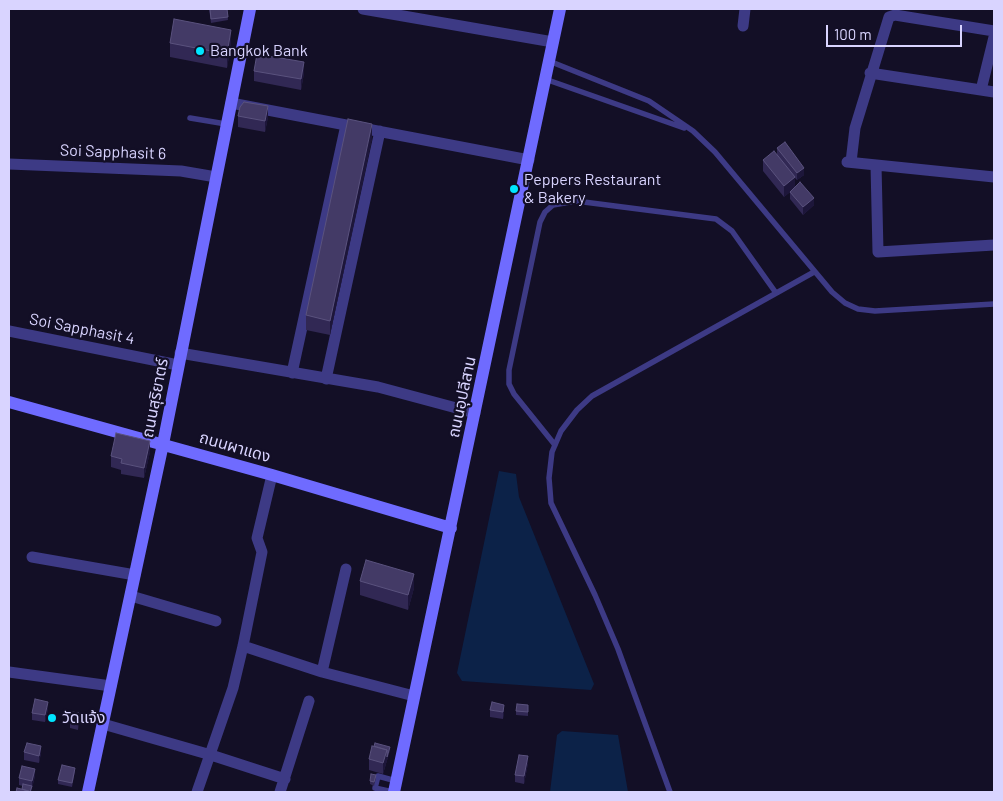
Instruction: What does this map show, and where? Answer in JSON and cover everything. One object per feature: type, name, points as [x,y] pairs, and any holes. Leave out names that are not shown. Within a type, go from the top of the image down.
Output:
[{"type":"street","name":"ถนนสุริยาตร์","points":[[88,792],[163,444],[250,9]]},
{"type":"street","points":[[363,9],[553,42]]},
{"type":"street","name":"ถนนอุปลีสาน","points":[[394,788],[451,528],[560,9]]},
{"type":"street","points":[[743,26],[745,9]]},
{"type":"street","points":[[994,31],[892,15],[887,20],[870,73],[855,128],[849,162],[994,177]]},
{"type":"street","points":[[981,90],[994,36]]},
{"type":"street","points":[[870,73],[994,92]]},
{"type":"street","points":[[231,103],[529,160]]},
{"type":"street","points":[[292,373],[346,125]]},
{"type":"street","points":[[326,379],[380,131]]},
{"type":"street","name":"Soi Sapphasit 6","points":[[9,164],[181,171],[216,177]]},
{"type":"street","points":[[876,165],[878,252],[994,245]]},
{"type":"street","name":"Soi Sapphasit 4","points":[[9,331],[179,359],[292,373],[378,388],[475,413]]},
{"type":"street","name":"ถนนผาแดง","points":[[9,402],[272,475],[451,528]]},
{"type":"street","points":[[197,792],[233,688],[243,646],[262,552],[257,538],[272,475]]},
{"type":"street","points":[[32,558],[135,575]]},
{"type":"street","points":[[322,672],[346,569]]},
{"type":"street","points":[[130,596],[216,620]]},
{"type":"street","points":[[243,646],[322,672],[414,696]]},
{"type":"street","points":[[9,672],[111,686]]},
{"type":"street","points":[[280,792],[309,702]]},
{"type":"street","points":[[103,724],[211,755],[285,779]]},
{"type":"lane","points":[[549,60],[649,101],[693,131],[714,152],[838,298],[858,309],[875,311],[994,304]]},
{"type":"lane","points":[[546,79],[693,131]]},
{"type":"lane","points":[[190,118],[226,124]]},
{"type":"lane","points":[[555,446],[514,394],[509,384],[509,370],[540,222],[545,212],[553,206],[576,201],[716,219],[732,232],[776,293]]},
{"type":"lane","points":[[670,792],[618,649],[596,595],[552,504],[549,478],[555,446],[561,431],[577,410],[592,396],[814,272]]},
{"type":"water","points":[[499,471],[516,474],[519,497],[594,684],[591,690],[462,681],[457,673]]},
{"type":"water","points":[[562,731],[618,735],[628,792],[550,792],[557,735]]},
{"type":"building","points":[[210,9],[227,9],[228,17],[211,19]]},
{"type":"building","points":[[174,19],[231,30],[227,54],[170,43]]},
{"type":"building","points":[[257,54],[304,62],[301,79],[254,71]]},
{"type":"building","points":[[244,102],[268,106],[265,121],[238,116],[240,107]]},
{"type":"building","points":[[348,119],[372,124],[330,321],[306,315]]},
{"type":"building","points":[[785,142],[804,168],[797,173],[777,148]]},
{"type":"building","points":[[774,151],[795,177],[784,186],[763,160]]},
{"type":"building","points":[[800,182],[814,198],[803,207],[790,192]]},
{"type":"building","points":[[116,433],[150,441],[144,468],[121,463],[122,459],[111,456]]},
{"type":"building","points":[[366,560],[414,574],[408,595],[360,581]]},
{"type":"building","points":[[35,699],[48,702],[45,715],[32,713]]},
{"type":"building","points":[[492,702],[504,705],[503,712],[490,710]]},
{"type":"building","points":[[517,704],[528,705],[528,712],[516,711]]},
{"type":"building","points":[[72,712],[79,713],[78,723],[70,721]]},
{"type":"building","points":[[27,743],[41,746],[39,756],[24,752]]},
{"type":"building","points":[[375,743],[390,747],[387,757],[387,750],[374,746]]},
{"type":"building","points":[[372,746],[387,750],[383,763],[369,759]]},
{"type":"building","points":[[519,755],[528,756],[524,776],[515,775]]},
{"type":"building","points":[[62,765],[75,768],[72,783],[58,780]]},
{"type":"building","points":[[22,766],[35,769],[32,781],[19,778]]},
{"type":"building","points":[[371,774],[376,775],[374,782],[370,781]]},
{"type":"building","points":[[23,784],[32,786],[30,792],[22,789]]},
{"type":"building","points":[[17,788],[29,791],[29,792],[16,792]]},
{"type":"place","name":"Bangkok Bank","points":[[200,51]]},
{"type":"place","name":"Peppers Restaurant & Bakery","points":[[514,189]]},
{"type":"place","name":"วัดแจ้ง","points":[[52,718]]}]
